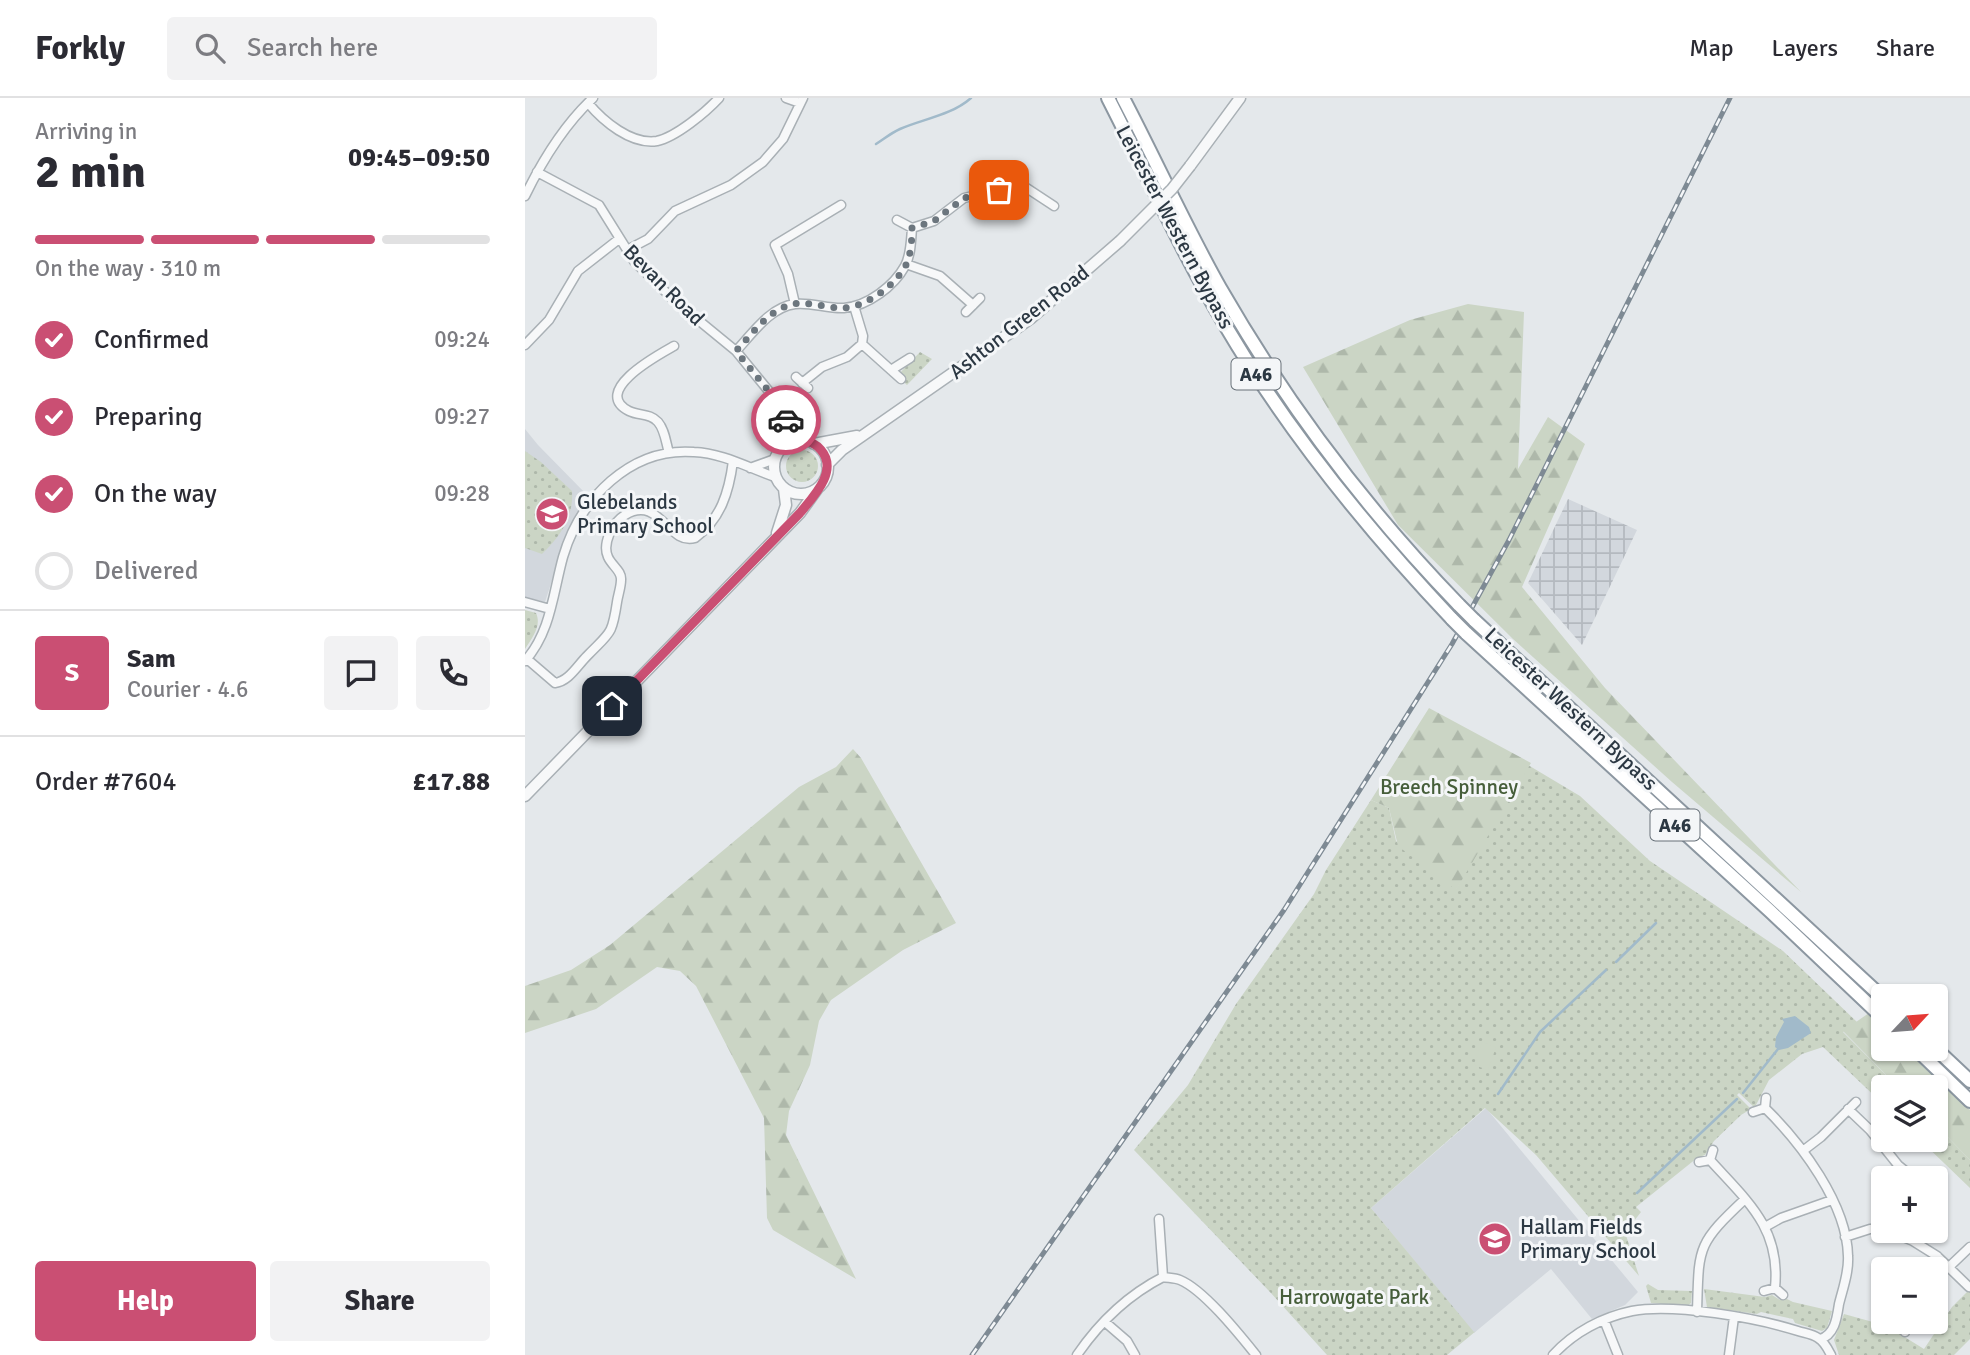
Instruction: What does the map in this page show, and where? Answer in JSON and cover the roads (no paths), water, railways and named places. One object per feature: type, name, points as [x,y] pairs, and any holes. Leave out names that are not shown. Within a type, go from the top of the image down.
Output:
[{"type":"highway","name":"Leicester Western Bypass","points":[[1108,98],[1165,217],[1245,357],[1337,487],[1406,571],[1466,633],[1871,1007]]},
{"type":"highway","name":"Leicester Western Bypass","points":[[1123,98],[1220,287],[1294,407],[1347,477],[1403,544],[1474,620],[1871,987]]},
{"type":"highway","points":[[1928,1061],[1970,1101]]},
{"type":"highway","points":[[1948,1061],[1970,1082]]},
{"type":"street","points":[[525,196],[537,172],[576,116],[591,101],[598,115],[616,128],[632,137],[655,141],[679,130],[703,114],[719,98]]},
{"type":"street","points":[[627,250],[648,239],[675,211],[731,185],[763,162],[783,139],[801,100],[786,98]]},
{"type":"street","name":"Ashton Green Road","points":[[525,796],[800,513],[825,478],[827,466],[834,457],[1030,318],[1120,241],[1172,189],[1240,98]]},
{"type":"street","points":[[1014,169],[1016,181],[1054,206]]},
{"type":"street","name":"Bevan Road","points":[[537,172],[599,205],[634,261],[675,301],[736,351],[772,395],[791,429],[802,440]]},
{"type":"street","points":[[897,219],[912,228],[934,221],[964,198],[999,190],[1016,181]]},
{"type":"street","points":[[766,251],[815,227],[841,205]]},
{"type":"street","points":[[736,351],[763,321],[775,312],[795,304],[842,308],[854,306],[884,290],[906,264],[912,228]]},
{"type":"street","points":[[525,345],[549,320],[578,271],[619,239]]},
{"type":"street","points":[[775,245],[788,274],[795,304]]},
{"type":"street","points":[[906,264],[940,276],[973,305]]},
{"type":"street","points":[[802,383],[822,367],[847,357],[862,344],[863,336],[854,306]]},
{"type":"street","points":[[862,344],[901,379]]},
{"type":"street","points":[[669,453],[663,428],[657,421],[650,416],[627,410],[618,397],[620,386],[647,362],[674,346]]},
{"type":"street","points":[[641,353],[647,362]]},
{"type":"street","points":[[891,370],[910,358]]},
{"type":"street","points":[[782,412],[782,448]]},
{"type":"street","name":"Ashton Green Road","points":[[802,440],[814,444],[829,443],[864,434]]},
{"type":"street","points":[[775,477],[775,459],[782,448],[787,443],[802,440]]},
{"type":"street","points":[[814,444],[825,455],[827,466]]},
{"type":"street","points":[[733,461],[724,503],[692,544],[655,513],[645,510],[625,515],[610,533],[606,545],[607,555],[622,579],[615,621],[611,632],[568,678],[555,683],[526,660],[544,634],[569,541],[592,500],[606,485],[634,464],[669,453],[696,452],[733,461],[775,477],[784,489],[797,494],[818,488]]},
{"type":"street","points":[[750,468],[775,459]]},
{"type":"street","name":"Ashton Green Road","points":[[776,536],[786,505],[784,489]]},
{"type":"street","points":[[620,573],[629,567]]},
{"type":"street","points":[[525,602],[550,609]]},
{"type":"street","points":[[1553,1355],[1569,1340],[1604,1320],[1636,1310],[1697,1312],[1734,1317],[1774,1324],[1820,1339],[1827,1337],[1832,1331],[1848,1265],[1846,1237],[1832,1200],[1804,1150],[1765,1108],[1766,1098]]},
{"type":"street","points":[[1804,1150],[1856,1102]]},
{"type":"street","points":[[1753,1112],[1765,1108]]},
{"type":"street","points":[[1848,1109],[1900,1166]]},
{"type":"street","points":[[1710,1160],[1713,1150]]},
{"type":"street","points":[[1699,1163],[1710,1160]]},
{"type":"street","points":[[1710,1160],[1745,1199],[1765,1227],[1777,1262],[1775,1288]]},
{"type":"street","points":[[1697,1312],[1698,1265],[1702,1248],[1710,1234],[1745,1199]]},
{"type":"street","points":[[1765,1227],[1781,1218],[1832,1200]]},
{"type":"street","points":[[1159,1217],[1163,1277]]},
{"type":"street","points":[[1846,1237],[1871,1231]]},
{"type":"street","points":[[1916,1243],[1950,1266],[1969,1287]]},
{"type":"street","points":[[1950,1266],[1970,1247]]},
{"type":"street","points":[[1077,1355],[1124,1302],[1143,1287],[1163,1277],[1178,1279],[1193,1287],[1233,1327],[1256,1355]]},
{"type":"street","points":[[1764,1291],[1775,1288]]},
{"type":"street","points":[[1775,1288],[1783,1295]]},
{"type":"street","points":[[1729,1355],[1734,1317]]},
{"type":"street","points":[[1604,1320],[1618,1355]]},
{"type":"street","points":[[1105,1322],[1127,1341],[1135,1355]]},
{"type":"street","points":[[1820,1339],[1831,1355]]},
{"type":"water","points":[[1795,1016],[1809,1027],[1811,1033],[1788,1048],[1779,1050],[1775,1047],[1776,1037],[1784,1022],[1782,1019]]},
{"type":"waterway","points":[[876,144],[909,125],[946,113],[971,98]]},
{"type":"waterway","points":[[1616,962],[1656,923]]},
{"type":"waterway","points":[[1498,1094],[1540,1032],[1606,970]]},
{"type":"waterway","points":[[1743,1093],[1778,1049]]},
{"type":"waterway","points":[[1637,1193],[1737,1099]]},
{"type":"railway","points":[[972,1355],[1284,910],[1452,644],[1509,540],[1730,98]]},
{"type":"place","name":"Glebelands Primary School","points":[[552,514]]},
{"type":"place","name":"Hallam Fields Primary School","points":[[1495,1239]]},
{"type":"park label","name":"Breech Spinney","points":[[1449,787]]},
{"type":"park label","name":"Harrowgate Park","points":[[1354,1297]]}]
